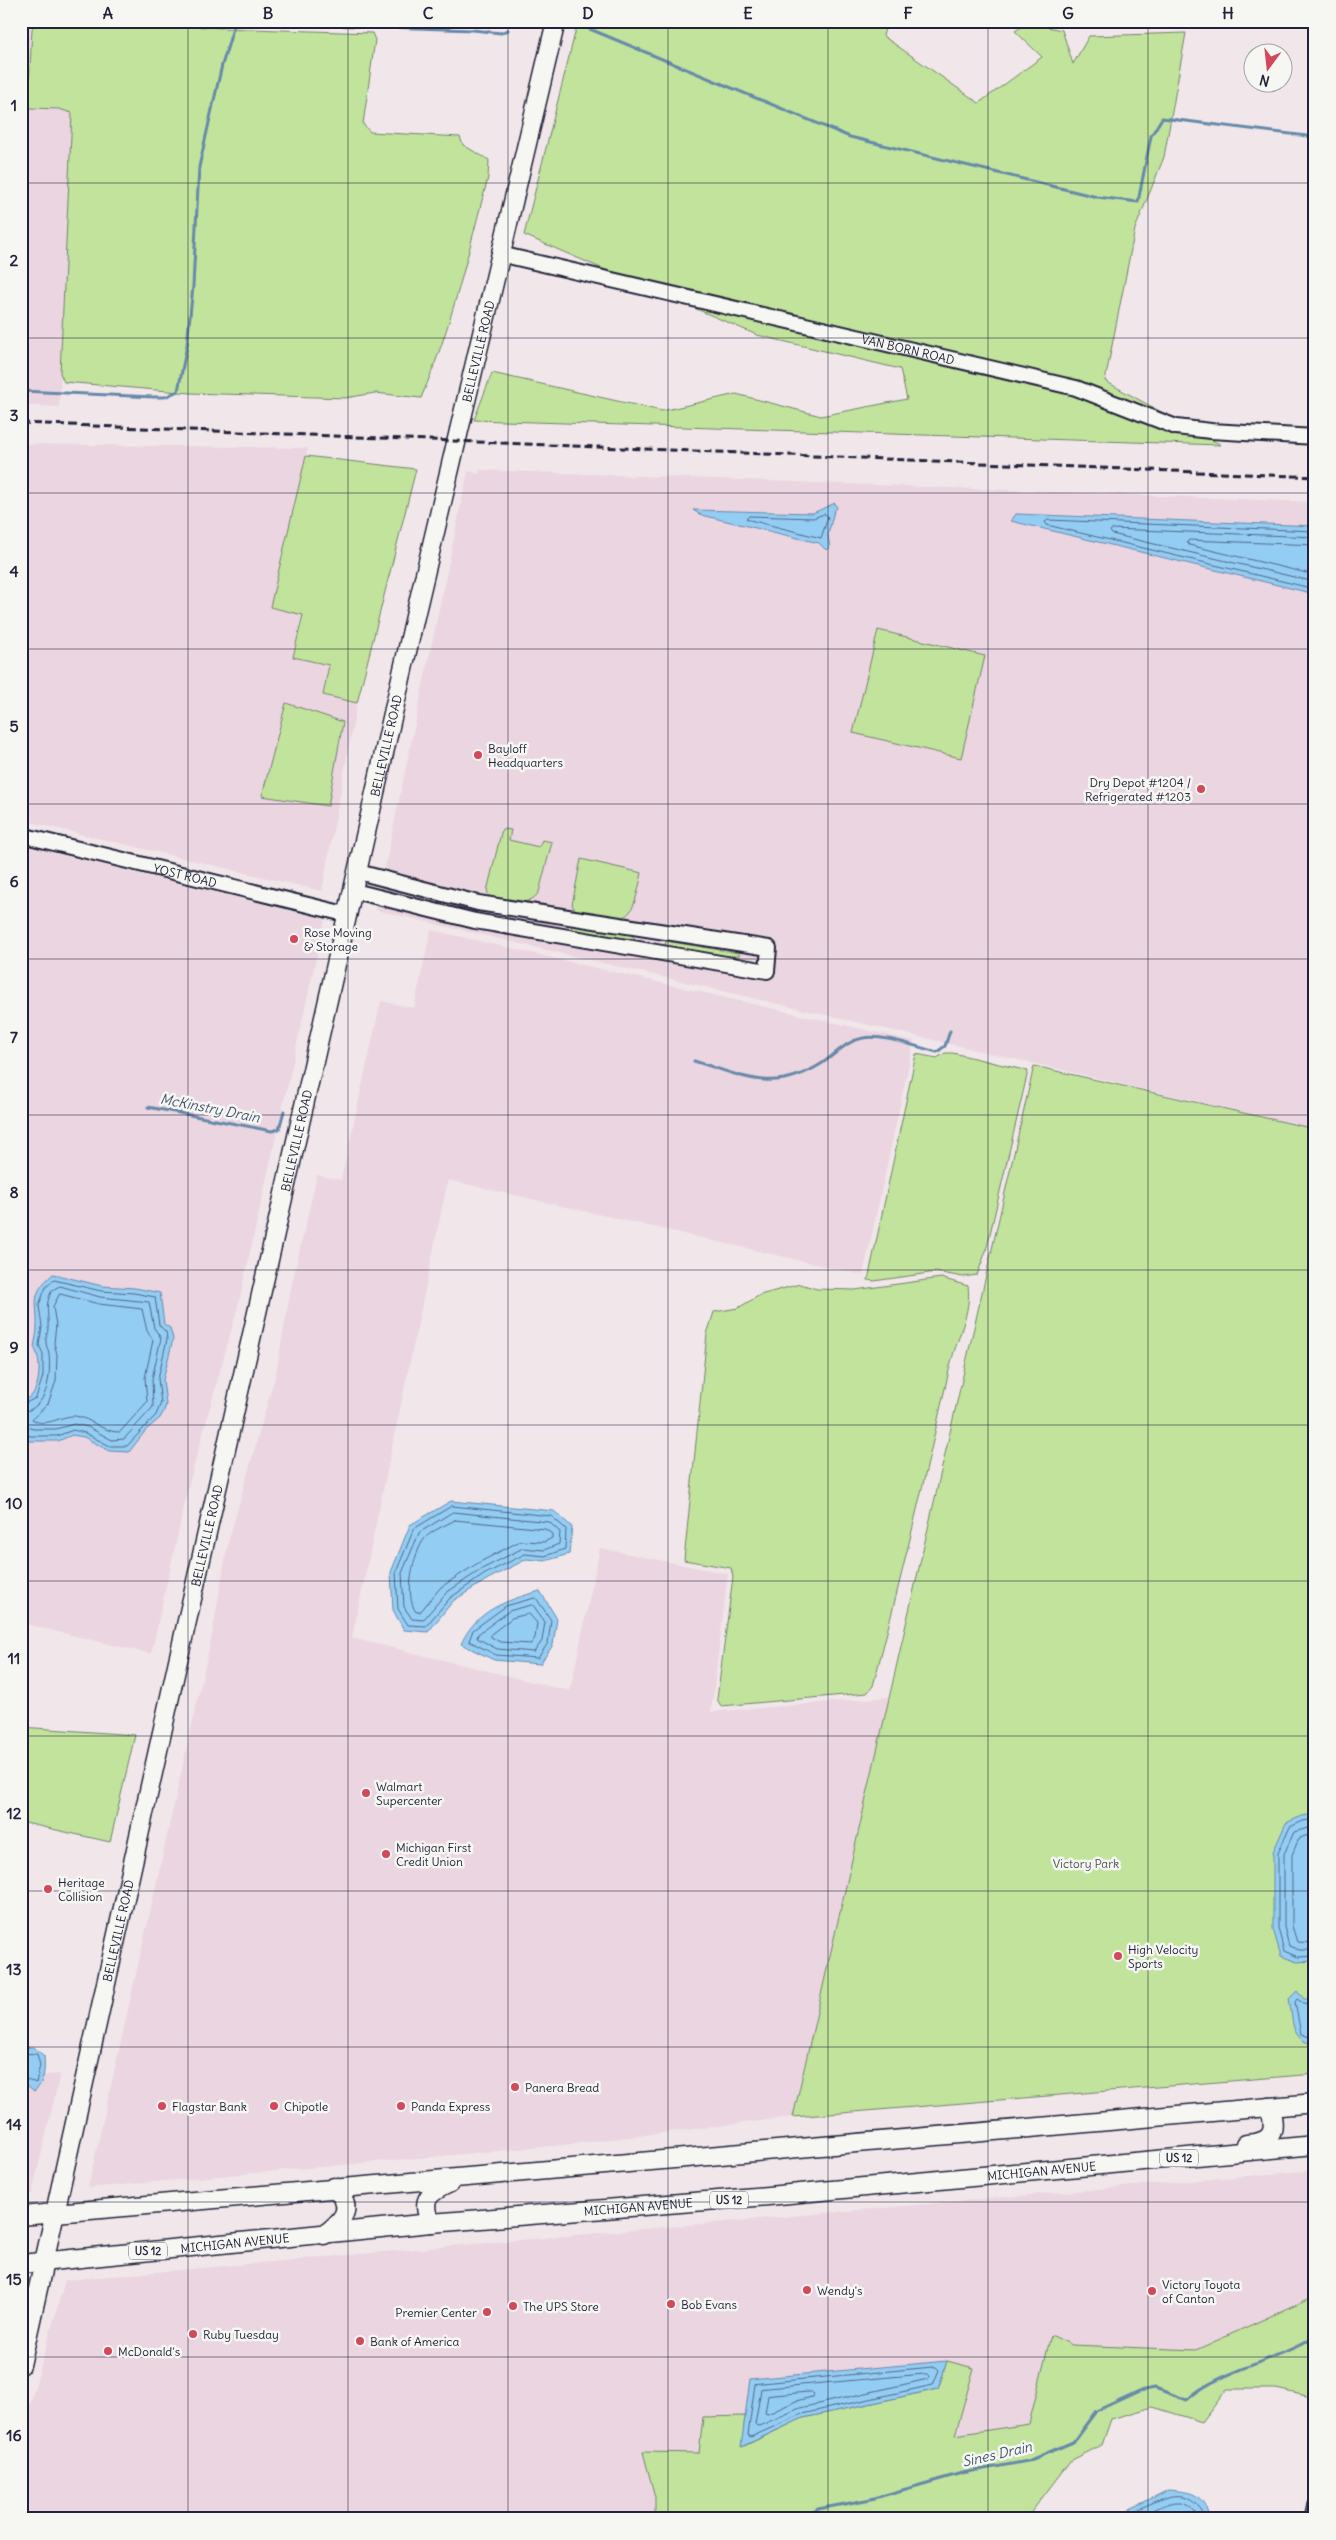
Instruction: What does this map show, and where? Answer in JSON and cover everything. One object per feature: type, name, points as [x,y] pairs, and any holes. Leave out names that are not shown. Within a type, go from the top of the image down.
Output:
[{"type":"main road","name":"BELLEVILLE ROAD","points":[[21,2365],[179,1657],[358,872],[500,254],[556,21]]},
{"type":"main road","points":[[21,2216],[334,2187],[460,2178],[1315,2104]]},
{"type":"main road","points":[[1143,2162],[1151,2152],[1250,2144],[1267,2139],[1274,2125],[1270,2107]]},
{"type":"main road","name":"MICHIGAN AVENUE","points":[[21,2264],[431,2223],[768,2196],[1315,2145]]},
{"type":"main road","points":[[431,2223],[426,2210],[430,2193],[460,2178]]},
{"type":"main road","points":[[324,2235],[343,2221],[345,2214],[344,2200],[334,2187]]},
{"type":"street","name":"VAN BORN ROAD","points":[[500,254],[1076,388],[1176,427],[1211,431],[1315,436]]},
{"type":"street","name":"YOST ROAD","points":[[21,835],[349,914]]},
{"type":"street","points":[[354,891],[475,921],[767,971],[769,948],[478,903],[358,872]]},
{"type":"street","points":[[475,921],[478,903]]},
{"type":"street","points":[[547,933],[550,914]]},
{"type":"street","points":[[643,950],[646,929]]},
{"type":"street","points":[[1312,2519],[1315,2506]]},
{"type":"shaded area","points":[[21,21],[32,21],[28,103],[76,105],[59,407],[21,405]]},
{"type":"shaded area","points":[[21,444],[308,448],[270,607],[303,615],[293,656],[329,664],[323,695],[357,703],[322,891],[21,820]]},
{"type":"shaded area","points":[[480,470],[1315,502],[1315,1129],[376,910],[468,471],[479,474]]},
{"type":"shaded area","points":[[21,845],[325,919],[238,1306],[190,1480],[151,1654],[21,1623]]},
{"type":"shaded area","points":[[431,930],[914,1041],[863,1275],[448,1180],[352,1638],[570,1691],[600,1548],[728,1574],[711,1712],[890,1697],[793,2117],[563,2145],[88,2188],[212,1635],[228,1543],[276,1373],[292,1283],[317,1175],[341,1180],[381,1001],[414,1008]]},
{"type":"shaded area","points":[[60,2074],[32,2194],[21,2194],[21,2077]]},
{"type":"shaded area","points":[[1315,2170],[1315,2307],[1049,2436],[655,2497],[655,2519],[21,2519],[21,2436],[65,2280]]},
{"type":"green space","points":[[21,21],[28,21],[23,107],[21,107]]},
{"type":"green space","points":[[48,21],[115,21],[221,28],[372,33],[375,40],[363,124],[370,132],[460,137],[463,145],[489,160],[488,178],[451,317],[421,398],[375,393],[345,398],[191,393],[64,382],[60,373],[72,113],[59,109],[30,108],[28,104],[32,29],[34,25]]},
{"type":"green space","points":[[578,21],[887,21],[883,36],[979,103],[1042,57],[1015,31],[1028,23],[1062,30],[1073,64],[1089,36],[1186,33],[1164,157],[1135,229],[1105,381],[1221,445],[474,420],[492,373],[662,411],[736,394],[821,416],[907,399],[900,369],[757,335],[524,235]]},
{"type":"green space","points":[[306,456],[416,469],[357,703],[323,695],[329,665],[293,657],[303,615],[270,607]]},
{"type":"green space","points":[[878,630],[985,656],[961,758],[853,733]]},
{"type":"green space","points":[[286,703],[343,722],[328,806],[262,796]]},
{"type":"green space","points":[[502,829],[511,830],[509,840],[539,847],[542,840],[552,842],[539,892],[534,897],[523,902],[490,898],[487,891]]},
{"type":"green space","points":[[581,859],[642,873],[630,912],[617,918],[577,912],[572,905]]},
{"type":"green space","points":[[572,925],[633,935],[633,941],[571,931]]},
{"type":"green space","points":[[666,941],[739,953],[739,956],[720,956],[665,946]]},
{"type":"green space","points":[[945,1053],[953,1053],[1028,1071],[986,1251],[977,1275],[963,1277],[936,1272],[874,1281],[868,1280],[916,1054],[937,1058]]},
{"type":"green space","name":"Victory Park","points":[[1034,1066],[1315,1129],[1315,2074],[793,2117]]},
{"type":"green space","points":[[941,1278],[968,1286],[968,1306],[950,1366],[873,1686],[867,1693],[721,1706],[717,1699],[733,1577],[731,1568],[684,1560],[707,1334],[714,1312],[738,1308],[760,1295],[800,1284],[817,1289],[855,1290]]},
{"type":"green space","points":[[21,1727],[135,1735],[110,1842],[21,1822]]},
{"type":"green space","points":[[1315,2296],[1315,2398],[1276,2389],[1227,2389],[1202,2422],[1153,2407],[1111,2419],[1102,2445],[1070,2461],[1026,2519],[655,2519],[655,2497],[643,2452],[699,2453],[703,2417],[745,2416],[742,2447],[803,2418],[938,2389],[947,2361],[974,2368],[955,2435],[1029,2424],[1051,2335],[1072,2345],[1196,2350]]},
{"type":"water","points":[[835,503],[837,508],[834,511],[828,535],[830,548],[826,550],[819,543],[701,515],[693,510],[813,513]]},
{"type":"water","points":[[1016,514],[1315,526],[1315,594],[1011,521]]},
{"type":"water","points":[[53,1274],[102,1286],[135,1288],[160,1293],[164,1324],[170,1328],[173,1339],[163,1380],[166,1404],[160,1418],[146,1430],[129,1452],[109,1451],[84,1437],[72,1435],[58,1441],[28,1441],[21,1434],[21,1402],[32,1395],[35,1390],[39,1371],[38,1357],[34,1347],[37,1329],[36,1299],[45,1281]]},
{"type":"water","points":[[451,1501],[554,1511],[572,1527],[569,1554],[545,1561],[527,1559],[488,1579],[453,1601],[428,1632],[404,1630],[393,1610],[391,1572],[410,1525]]},
{"type":"water","points":[[540,1591],[557,1619],[553,1645],[540,1664],[494,1660],[461,1644],[467,1632],[475,1623],[494,1608],[516,1598]]},
{"type":"water","points":[[1315,1814],[1315,1961],[1297,1962],[1281,1956],[1273,1929],[1273,1852],[1286,1823],[1302,1816]]},
{"type":"water","points":[[1315,1988],[1314,2045],[1300,2038],[1296,2033],[1289,1999],[1297,1991],[1304,1999],[1309,1999],[1310,1992]]},
{"type":"water","points":[[34,2047],[44,2056],[44,2075],[38,2088],[34,2091],[21,2080],[21,2048]]},
{"type":"water","points":[[947,2361],[938,2389],[803,2418],[741,2447],[750,2379]]},
{"type":"water","points":[[1168,2490],[1190,2493],[1200,2498],[1207,2510],[1209,2519],[1110,2519]]},
{"type":"waterway","points":[[573,22],[850,137],[1097,197],[1138,202],[1151,136],[1162,118],[1315,137]]},
{"type":"waterway","points":[[21,391],[154,397],[165,397],[178,391],[187,345],[193,286],[199,167],[222,65],[234,25],[271,23],[473,30],[501,33],[508,30]]},
{"type":"waterway","name":"McKinstry Drain","points":[[694,1061],[743,1076],[773,1080],[804,1073],[821,1064],[846,1045],[863,1038],[889,1039],[937,1052],[945,1046],[950,1031]]},
{"type":"waterway","name":"McKinstry Drain","points":[[148,1107],[272,1131],[279,1129],[284,1111]]},
{"type":"waterway","name":"Sines Drain","points":[[801,2519],[818,2509],[871,2499],[962,2473],[1028,2461],[1073,2442],[1096,2411],[1139,2391],[1155,2388],[1187,2400],[1199,2390],[1230,2374],[1283,2353],[1315,2337]]},
{"type":"railway","points":[[21,423],[1315,477]]},
{"type":"place","name":"Bayloff Headquarters","points":[[478,755]]},
{"type":"place","name":"Dry Depot #1204 / Refrigerated #1203","points":[[1201,789]]},
{"type":"place","name":"Rose Moving & Storage","points":[[294,939]]},
{"type":"place","name":"Walmart Supercenter","points":[[366,1793]]},
{"type":"place","name":"Michigan First Credit Union","points":[[386,1854]]},
{"type":"place","name":"Heritage Collision","points":[[48,1889]]},
{"type":"place","name":"High Velocity Sports","points":[[1118,1956]]},
{"type":"place","name":"Panera Bread","points":[[515,2087]]},
{"type":"place","name":"Flagstar Bank","points":[[162,2106]]},
{"type":"place","name":"Chipotle","points":[[274,2106]]},
{"type":"place","name":"Panda Express","points":[[401,2106]]},
{"type":"place","name":"Wendy's","points":[[807,2290]]},
{"type":"place","name":"Victory Toyota of Canton","points":[[1152,2291]]},
{"type":"place","name":"Bob Evans","points":[[671,2304]]},
{"type":"place","name":"The UPS Store","points":[[513,2306]]},
{"type":"place","name":"Premier Center","points":[[487,2312]]},
{"type":"place","name":"Ruby Tuesday","points":[[193,2334]]},
{"type":"place","name":"Bank of America","points":[[360,2341]]},
{"type":"place","name":"McDonald's","points":[[108,2351]]}]
